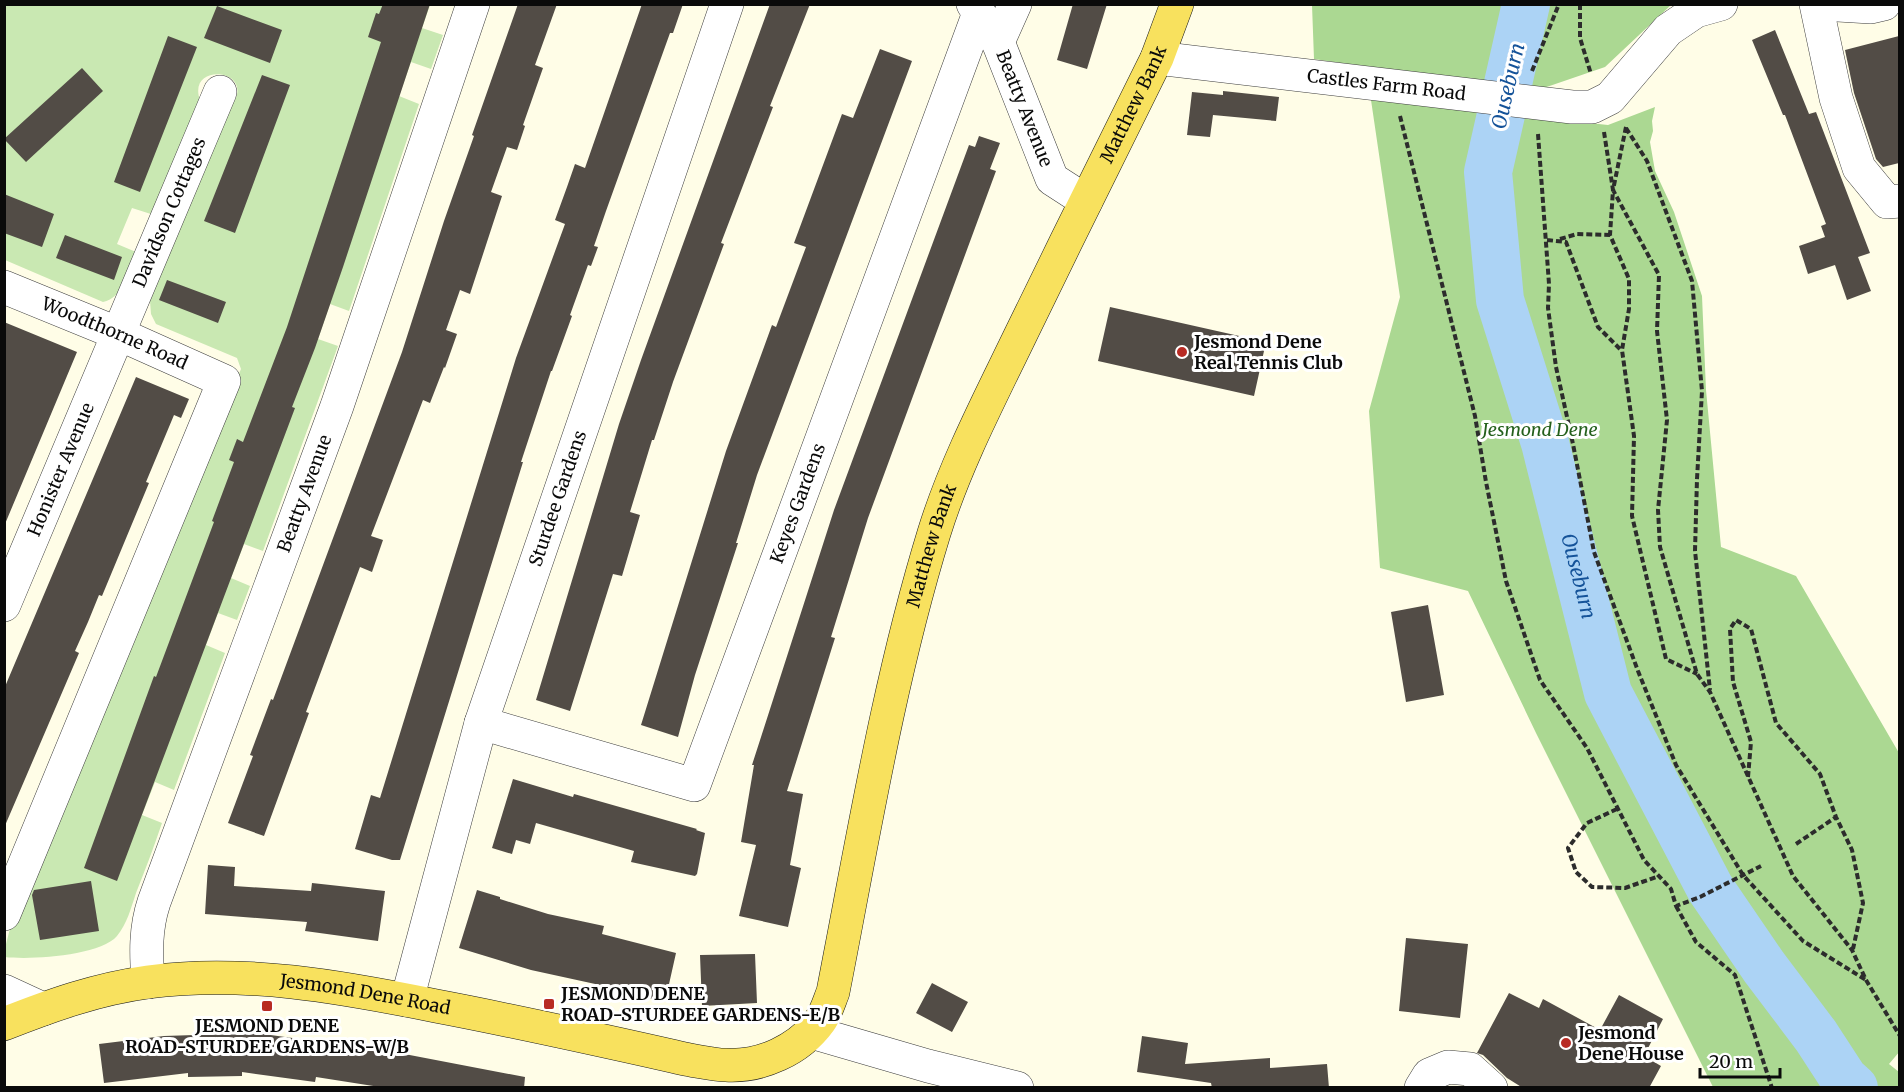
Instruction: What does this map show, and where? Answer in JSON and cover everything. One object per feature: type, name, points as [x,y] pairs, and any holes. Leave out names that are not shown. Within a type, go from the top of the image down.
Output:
[{"type":"main road","name":"Matthew Bank","points":[[727,1065],[747,1064],[769,1059],[783,1052],[811,1032],[821,1021],[828,1008],[882,740],[934,532],[988,402],[1157,58],[1177,4]]},
{"type":"main road","name":"Jesmond Dene Road","points":[[4,1024],[102,990],[148,982],[227,978],[333,988],[406,1000],[690,1060],[727,1065]]},
{"type":"street","name":"Beatty Avenue","points":[[148,982],[146,936],[154,902],[337,406],[473,4]]},
{"type":"street","name":"Sturdee Gardens","points":[[406,1000],[481,723],[728,4]]},
{"type":"street","points":[[998,42],[1015,4]]},
{"type":"street","name":"Castles Farm Road","points":[[1157,58],[1444,92],[1583,95],[1592,107],[1610,98],[1668,30],[1696,11],[1721,4]]},
{"type":"street","points":[[1816,4],[1836,98],[1859,168],[1893,202]]},
{"type":"street","points":[[1821,4],[1871,8],[1884,4]]},
{"type":"street","name":"Beatty Avenue","points":[[976,9],[998,42],[1052,179],[1086,201]]},
{"type":"street","name":"Keyes Gardens","points":[[481,723],[694,785],[976,9]]},
{"type":"street","name":"Davidson Cottages","points":[[119,334],[220,92]]},
{"type":"street","name":"Woodthorne Road","points":[[4,287],[119,334],[224,381],[4,914]]},
{"type":"street","name":"Honister Avenue","points":[[4,605],[119,334]]},
{"type":"street","points":[[4,991],[43,1009]]},
{"type":"street","points":[[811,1032],[928,1066],[1017,1088]]},
{"type":"street","points":[[1421,1088],[1429,1075],[1448,1067],[1470,1069],[1491,1088]]},
{"type":"path","points":[[1532,71],[1559,4]]},
{"type":"path","points":[[1580,4],[1583,95]]},
{"type":"path","points":[[1393,86],[1475,416],[1506,581],[1540,680],[1587,748],[1644,860],[1671,889],[1676,906],[1696,942],[1735,975],[1772,1088]]},
{"type":"path","points":[[1697,674],[1666,658],[1632,516],[1634,436],[1622,350],[1629,309],[1629,279],[1610,235],[1613,190],[1626,127],[1647,161],[1692,281],[1702,391],[1695,551],[1710,692]]},
{"type":"path","points":[[1604,131],[1613,190],[1659,275],[1657,331],[1667,420],[1658,510],[1660,548],[1697,674],[1710,692],[1793,876],[1852,950],[1866,980],[1899,1036]]},
{"type":"path","points":[[1538,134],[1550,284],[1548,308],[1556,367],[1594,552],[1638,671],[1676,765],[1743,875],[1803,941],[1866,980]]},
{"type":"path","points":[[1557,240],[1577,234],[1610,235]]},
{"type":"path","points":[[1547,240],[1566,242],[1598,327],[1622,350]]},
{"type":"path","points":[[1748,778],[1751,742],[1733,682],[1730,629],[1736,620],[1751,629],[1776,723],[1820,774],[1836,817],[1852,850],[1863,903],[1852,950]]},
{"type":"path","points":[[1617,809],[1587,823],[1568,848],[1576,872],[1592,887],[1625,888],[1659,876]]},
{"type":"path","points":[[1796,844],[1836,817]]},
{"type":"path","points":[[1676,906],[1700,897],[1761,866]]},
{"type":"green space","points":[[4,5],[430,5],[422,28],[443,35],[431,69],[411,62],[399,96],[419,104],[349,311],[330,304],[318,339],[338,346],[263,551],[244,544],[231,578],[250,586],[237,620],[218,613],[206,645],[225,653],[174,790],[155,782],[142,815],[162,823],[126,921],[117,936],[96,948],[64,955],[31,958],[5,957],[5,948],[14,913],[241,369],[237,358],[156,324],[151,314],[150,301],[237,94],[236,84],[221,74],[203,79],[198,88],[200,100],[154,215],[132,208],[117,244],[136,252],[121,289],[116,295],[103,302],[5,260]]},
{"type":"green space","points":[[1312,5],[1671,5],[1605,67],[1532,92],[1314,59]]},
{"type":"green space","name":"Jesmond Dene","points":[[1371,100],[1608,125],[1655,107],[1650,142],[1655,171],[1674,212],[1702,296],[1706,390],[1721,547],[1796,576],[1899,753],[1900,1051],[1889,1064],[1899,1072],[1899,1087],[1713,1087],[1536,733],[1468,591],[1380,568],[1369,411],[1400,297]]},
{"type":"building","points":[[383,4],[430,4],[343,267],[292,407],[295,408],[117,881],[84,868],[154,676],[156,677],[214,522],[212,521],[234,462],[229,460],[237,439],[243,442],[287,327],[381,42],[368,37],[376,13],[379,14]]},
{"type":"building","points":[[518,4],[557,4],[535,65],[543,68],[523,125],[525,126],[517,150],[507,147],[491,192],[502,196],[470,294],[460,290],[446,330],[457,334],[445,368],[430,403],[423,400],[371,536],[383,540],[372,572],[360,567],[306,712],[309,713],[264,836],[228,823],[253,756],[250,755],[271,699],[273,700],[402,352],[474,136],[472,135]]},
{"type":"building","points":[[642,4],[683,4],[673,33],[670,33],[594,246],[598,247],[591,266],[588,265],[551,371],[521,462],[523,462],[400,860],[392,860],[355,849],[371,795],[380,798],[516,358],[565,224],[555,220],[575,164],[585,168]]},
{"type":"building","points":[[770,4],[810,4],[770,106],[773,107],[721,243],[724,244],[654,440],[652,440],[630,512],[640,515],[622,576],[613,574],[570,711],[536,700],[619,424]]},
{"type":"building","points":[[1073,4],[1107,4],[1087,69],[1057,60]]},
{"type":"building","points":[[217,6],[282,30],[270,63],[204,38]]},
{"type":"building","points":[[1775,30],[1809,114],[1816,112],[1870,253],[1858,257],[1871,291],[1847,300],[1835,265],[1808,274],[1799,246],[1825,237],[1821,226],[1826,224],[1785,115],[1783,115],[1752,40]]},
{"type":"building","points":[[168,36],[197,47],[140,192],[114,182]]},
{"type":"building","points":[[1899,36],[1899,163],[1883,167],[1876,159],[1854,93],[1845,50]]},
{"type":"building","points":[[880,49],[912,61],[757,475],[678,737],[641,725],[726,451],[772,325],[776,327],[806,247],[794,243],[842,114],[853,118]]},
{"type":"building","points":[[82,68],[103,91],[26,162],[4,139]]},
{"type":"building","points":[[262,75],[290,85],[235,233],[204,221]]},
{"type":"building","points":[[1223,91],[1279,97],[1276,121],[1213,115],[1210,137],[1187,135],[1192,92],[1223,95]]},
{"type":"building","points":[[979,136],[1000,143],[990,169],[996,171],[868,518],[831,637],[835,638],[787,791],[803,794],[790,865],[801,868],[788,927],[739,916],[756,845],[741,842],[754,765],[752,765],[834,510],[969,145],[975,147]]},
{"type":"building","points":[[4,194],[54,214],[42,247],[4,233]]},
{"type":"building","points":[[65,235],[122,257],[114,280],[56,258]]},
{"type":"building","points":[[167,280],[226,302],[218,323],[159,300]]},
{"type":"building","name":"Jesmond Dene Real Tennis Club","points":[[1110,307],[1266,342],[1254,396],[1098,361]]},
{"type":"building","points":[[4,322],[77,352],[5,524],[4,524]]},
{"type":"building","points":[[136,377],[189,399],[181,418],[174,415],[146,482],[149,483],[102,596],[99,595],[75,651],[79,653],[4,828],[4,689]]},
{"type":"building","points":[[1428,605],[1444,695],[1406,702],[1391,612]]},
{"type":"building","points":[[513,779],[573,797],[574,794],[705,833],[697,874],[695,876],[631,862],[634,851],[536,823],[530,844],[516,840],[512,854],[492,848]]},
{"type":"building","points":[[208,865],[235,867],[234,886],[311,891],[312,883],[385,891],[378,941],[305,931],[307,922],[205,914]]},
{"type":"building","points":[[91,881],[99,931],[40,940],[32,895],[34,890]]},
{"type":"building","points":[[477,890],[548,914],[604,926],[602,934],[676,953],[665,1002],[531,970],[459,948]]},
{"type":"building","points":[[1406,938],[1468,944],[1460,1018],[1399,1011]]},
{"type":"building","points":[[755,954],[757,1003],[702,1006],[700,955]]},
{"type":"building","points":[[932,983],[968,1002],[952,1032],[916,1013]]},
{"type":"building","name":"Jesmond Dene House","points":[[1509,993],[1539,1008],[1543,999],[1600,1030],[1619,995],[1663,1019],[1644,1056],[1661,1066],[1649,1088],[1523,1088],[1507,1078],[1483,1055],[1477,1053]]},
{"type":"building","points":[[256,1033],[394,1052],[525,1077],[524,1088],[386,1088],[316,1077],[315,1082],[242,1072],[242,1076],[188,1077],[188,1073],[104,1083],[99,1044],[164,1036]]},
{"type":"building","points":[[1142,1036],[1188,1043],[1185,1064],[1270,1058],[1270,1068],[1327,1064],[1329,1088],[1212,1088],[1211,1083],[1137,1072]]},
{"type":"waterway","name":"Ouseburn","points":[[1526,4],[1488,172],[1500,300],[1545,443],[1608,693],[1710,888],[1844,1079],[1854,1088]]},
{"type":"place","name":"Jesmond Dene Real Tennis Club","points":[[1182,352]]},
{"type":"place","name":"JESMOND DENE ROAD-STURDEE GARDENS-E/B","points":[[549,1004]]},
{"type":"place","name":"JESMOND DENE ROAD-STURDEE GARDENS-W/B","points":[[267,1006]]},
{"type":"place","name":"Jesmond Dene House","points":[[1566,1043]]}]
